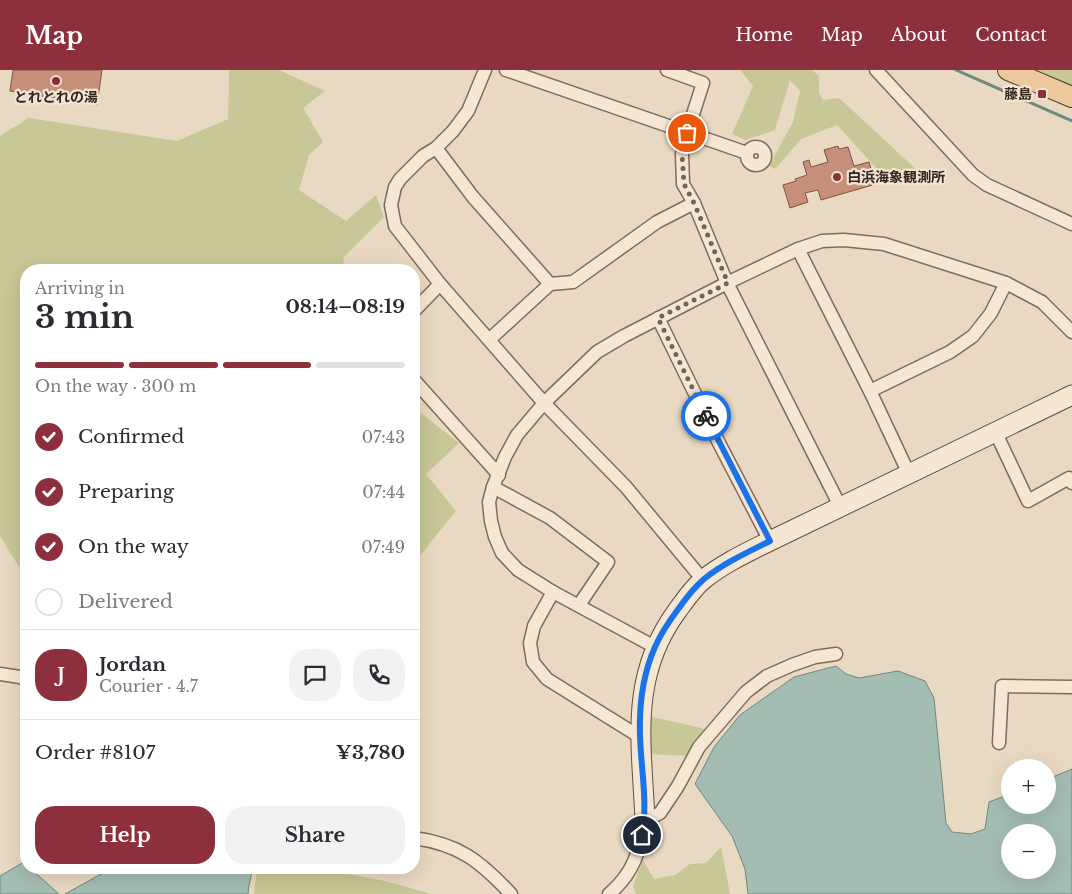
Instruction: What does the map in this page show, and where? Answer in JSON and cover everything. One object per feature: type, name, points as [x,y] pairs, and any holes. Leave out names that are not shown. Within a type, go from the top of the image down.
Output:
[{"type":"main road","points":[[1008,70],[1072,97]]},
{"type":"street","points":[[485,70],[468,111],[454,131],[436,148],[423,156],[400,179],[392,196],[391,206],[395,226],[440,284],[544,403],[626,487],[703,580]]},
{"type":"street","points":[[506,70],[545,76],[687,133],[747,153]]},
{"type":"street","points":[[667,70],[703,83],[682,154],[684,184],[728,283],[840,506]]},
{"type":"street","points":[[876,70],[973,175],[987,185],[1072,224]]},
{"type":"street","points":[[436,148],[473,197],[550,284]]},
{"type":"street","points":[[490,339],[550,284],[573,282],[657,222],[694,203]]},
{"type":"street","points":[[655,647],[553,592],[518,570],[502,553],[490,521],[489,502],[505,457],[517,435],[544,403],[598,352],[658,318],[798,249],[822,241],[844,240],[884,244],[1006,283],[1042,302],[1072,332]]},
{"type":"street","points":[[798,249],[870,391],[909,474]]},
{"type":"street","points":[[870,391],[950,352],[972,336],[991,313],[1006,283]]},
{"type":"street","points":[[420,305],[440,284]]},
{"type":"street","points":[[658,318],[720,445],[770,541]]},
{"type":"street","points":[[420,387],[499,475]]},
{"type":"street","points":[[609,894],[623,889],[640,850],[645,821],[640,736],[641,704],[655,647],[668,623],[686,598],[703,580],[732,560],[1072,395]]},
{"type":"street","points":[[995,431],[1028,501],[1068,478],[1072,483]]},
{"type":"street","points":[[494,487],[550,518],[608,562],[579,605]]},
{"type":"street","points":[[553,592],[534,626],[530,643],[533,662],[547,679],[640,736]]},
{"type":"street","points":[[645,821],[660,813],[678,786],[699,747],[746,692],[767,676],[792,665],[815,657],[836,654]]},
{"type":"street","points":[[0,674],[20,677]]},
{"type":"street","points":[[999,742],[1002,686],[1072,687]]},
{"type":"street","points":[[420,839],[434,841],[457,850],[482,865],[511,894]]},
{"type":"green space","points":[[229,70],[279,70],[325,91],[303,108],[323,142],[309,155],[299,190],[346,221],[376,195],[384,217],[343,258],[344,264],[20,264],[20,568],[0,536],[0,136],[29,118],[177,141],[228,119]]},
{"type":"green space","points":[[740,70],[812,70],[819,76],[819,93],[823,100],[839,98],[931,183],[876,168],[837,125],[801,139],[775,169],[769,166],[793,122],[800,91],[790,80],[775,130],[746,140],[732,134],[753,86]]},
{"type":"green space","points":[[1033,70],[1072,70],[1072,86],[1041,75]]},
{"type":"green space","points":[[421,413],[459,443],[426,474],[456,511],[420,556]]},
{"type":"green space","points":[[648,716],[705,729],[690,756],[649,754]]},
{"type":"green space","points":[[721,847],[730,894],[636,894],[633,886],[643,860],[654,879],[675,875],[690,864],[706,863]]},
{"type":"green space","points":[[256,874],[349,874],[385,881],[431,894],[254,894]]},
{"type":"shaded area","points":[[836,666],[846,674],[859,678],[898,671],[925,681],[934,698],[946,823],[952,832],[971,834],[985,829],[989,802],[1001,797],[1001,814],[1056,814],[1056,776],[1072,769],[1072,894],[748,894],[745,869],[732,836],[695,784],[714,747],[740,715],[794,677]]},
{"type":"shaded area","points":[[20,864],[20,874],[37,874],[59,894],[0,894],[0,876]]},
{"type":"shaded area","points":[[101,874],[251,874],[248,894],[65,894]]},
{"type":"building","name":"とれとれの湯","points":[[13,70],[102,70],[97,105],[10,91]]},
{"type":"building","name":"白浜海象観測所","points":[[838,146],[839,149],[848,147],[854,166],[869,162],[876,184],[821,200],[818,190],[805,193],[808,202],[790,208],[783,185],[807,175],[803,162],[809,160],[811,167],[828,162],[824,150]]},
{"type":"waterway","points":[[956,70],[1072,121]]},
{"type":"way so far","points":[[687,133],[682,154],[684,184],[728,283],[658,318],[706,416]]},
{"type":"place","name":"とれとれの湯","points":[[56,81]]},
{"type":"place","name":"藤島","points":[[1042,94]]},
{"type":"place","name":"白浜海象観測所","points":[[837,177]]},
{"type":"route","points":[[642,835],[645,821],[640,736],[641,704],[655,647],[668,623],[686,598],[703,580],[732,560],[770,541],[706,416]]}]
